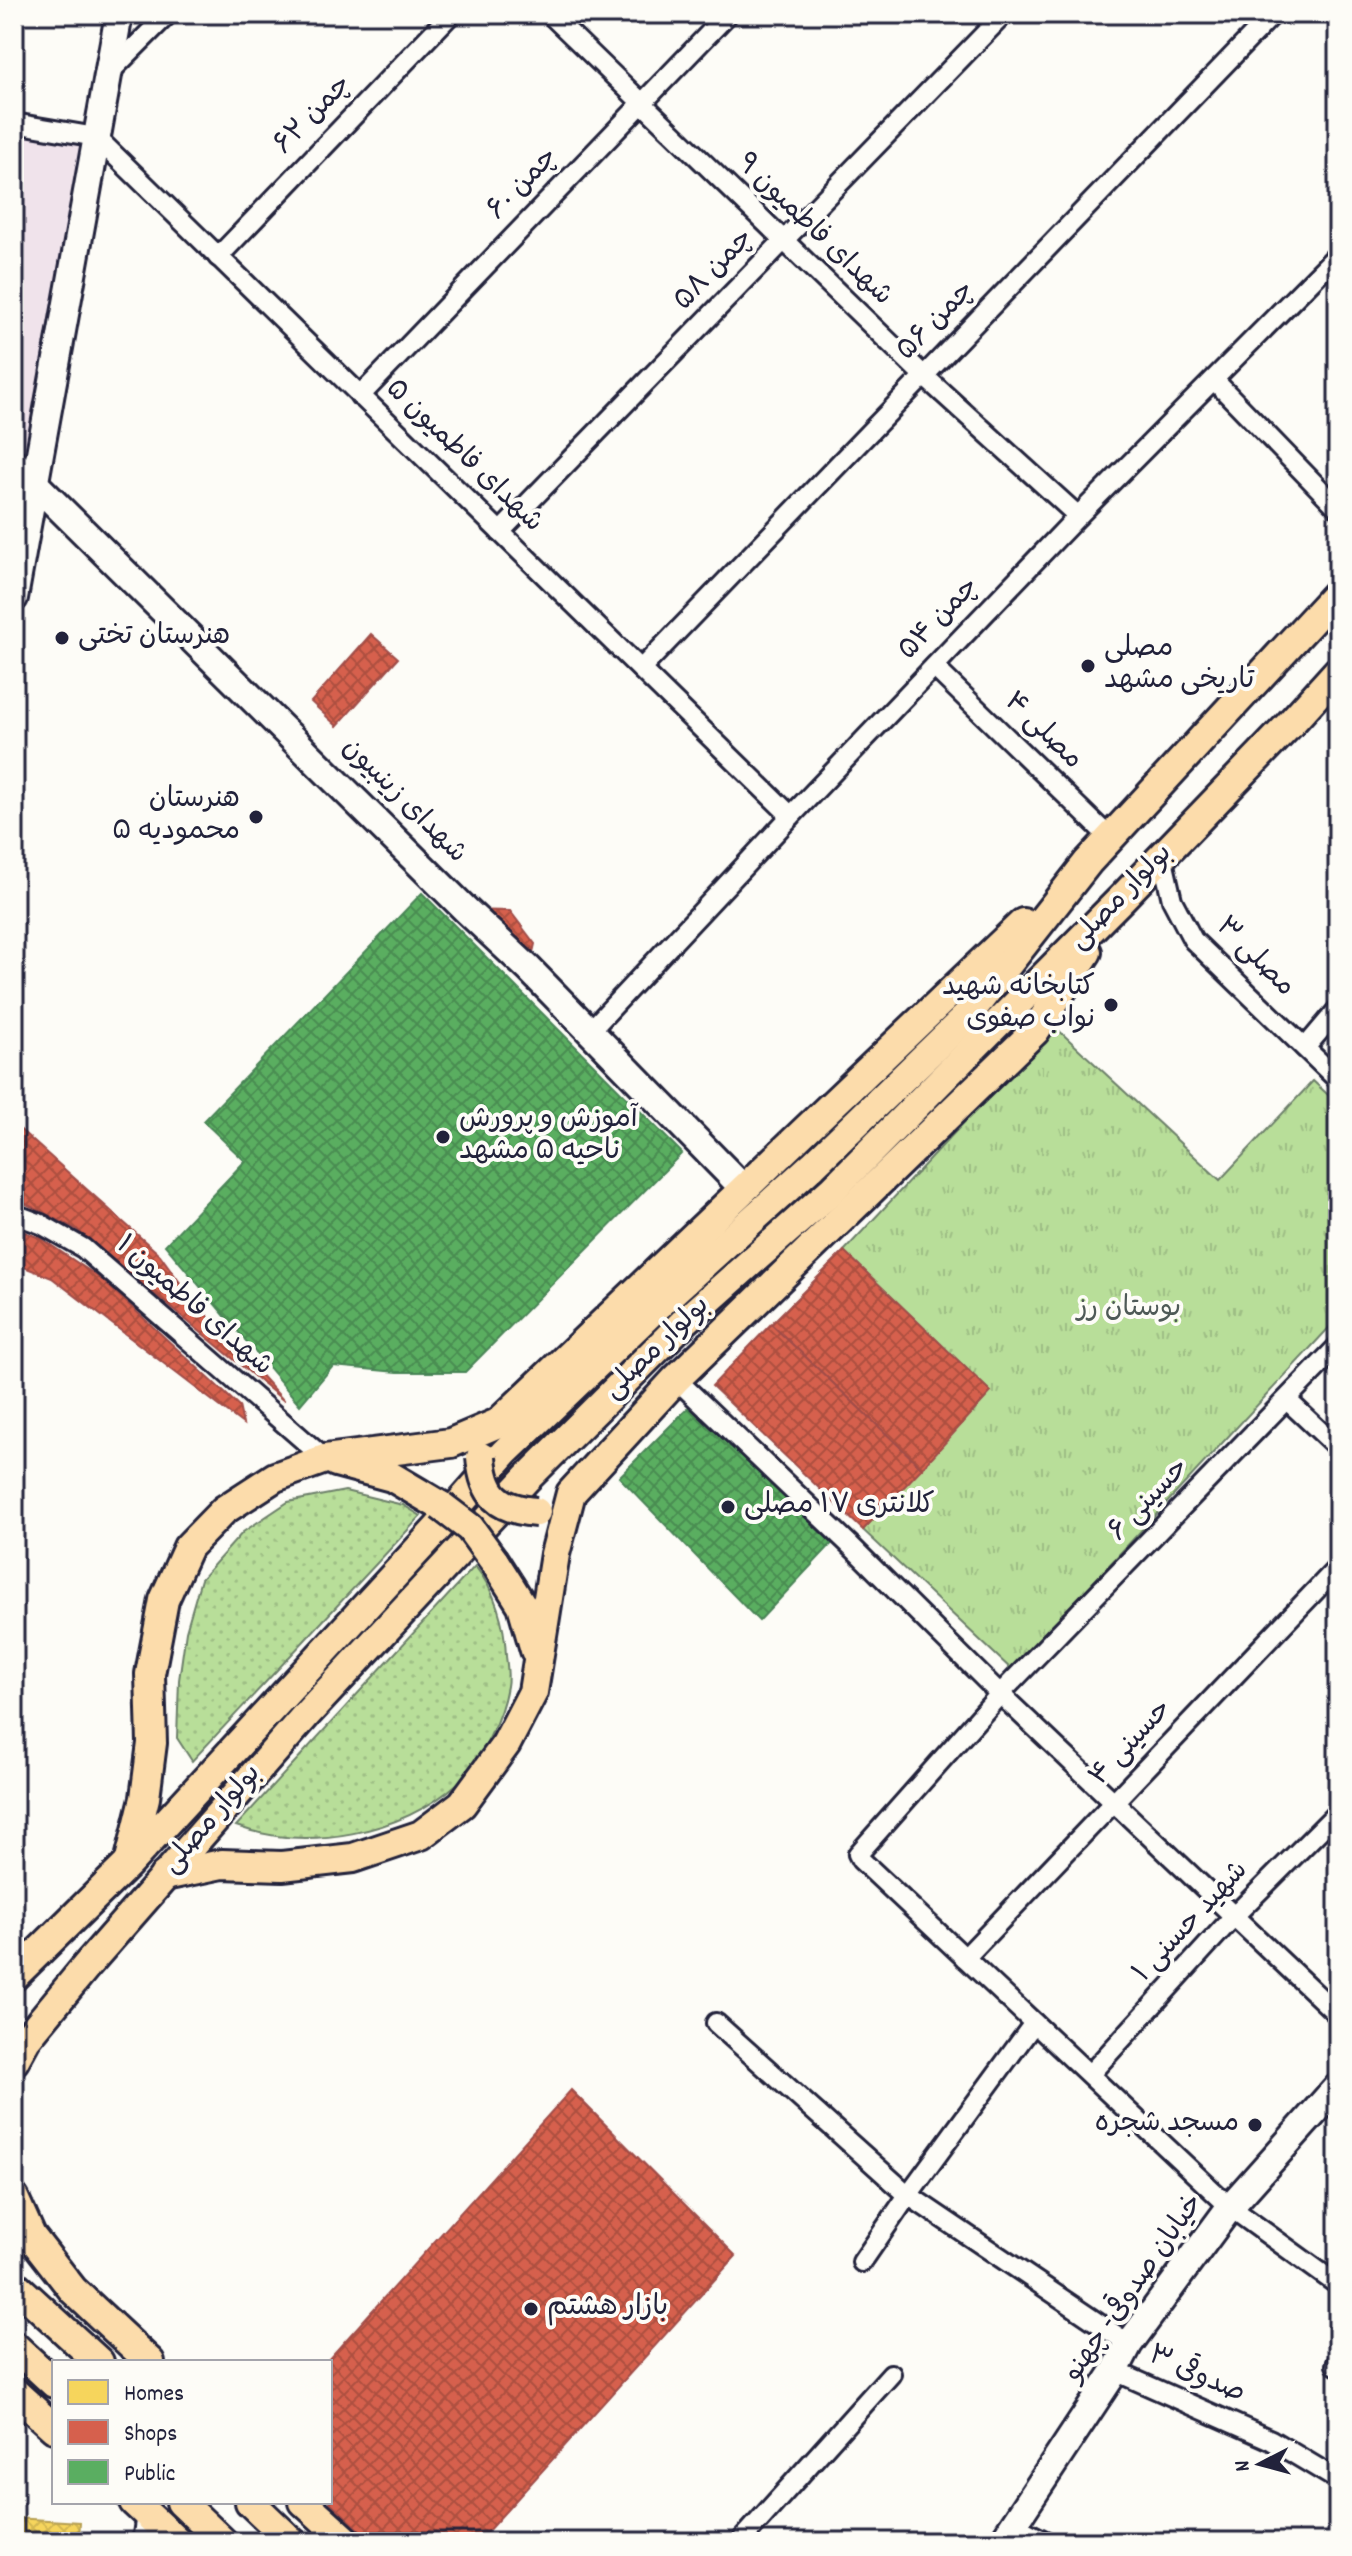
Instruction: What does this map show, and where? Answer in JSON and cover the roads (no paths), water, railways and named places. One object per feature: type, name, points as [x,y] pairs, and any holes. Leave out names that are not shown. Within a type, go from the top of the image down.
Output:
[{"type":"main road","name":"بولوار مصلی","points":[[14,1976],[129,1863],[505,1452],[668,1296],[813,1165],[967,1016],[1088,862],[1338,592]]},
{"type":"main road","name":"بولوار مصلی","points":[[14,2061],[26,2039],[164,1876],[306,1715],[527,1478],[686,1320],[831,1191],[1123,897],[1338,671]]},
{"type":"main road","points":[[1088,862],[498,1423],[481,1457],[483,1480],[494,1498],[513,1510],[536,1512],[571,1493],[676,1379],[1035,1031],[1123,897]]},
{"type":"main road","points":[[129,1863],[145,1798],[152,1743],[150,1674],[164,1600],[188,1547],[224,1510],[275,1477],[325,1459],[451,1443],[498,1423]]},
{"type":"main road","points":[[325,1459],[392,1477],[441,1506],[470,1528],[522,1605],[537,1658]]},
{"type":"main road","points":[[164,1876],[222,1864],[282,1866],[353,1858],[421,1835],[462,1804],[506,1744],[533,1692],[555,1554],[571,1493]]},
{"type":"main road","points":[[14,2198],[31,2236],[73,2290],[148,2360]]},
{"type":"main road","points":[[14,2284],[97,2360]]},
{"type":"main road","points":[[14,2346],[52,2381]]},
{"type":"main road","points":[[14,2392],[52,2426]]},
{"type":"main road","points":[[183,2504],[223,2542]]},
{"type":"main road","points":[[252,2504],[292,2542]]},
{"type":"main road","points":[[306,2504],[348,2542]]},
{"type":"main road","points":[[140,2508],[177,2542]]},
{"type":"street","points":[[14,598],[119,14]]},
{"type":"street","points":[[106,76],[168,14]]},
{"type":"street","name":"چمن ۶۲","points":[[218,257],[451,14]]},
{"type":"street","name":"شهدای فاطمیون ۹","points":[[550,14],[783,242],[1078,516]]},
{"type":"street","name":"چمن ۶۰","points":[[360,396],[728,14]]},
{"type":"street","name":"چمن ۵۸","points":[[500,532],[1004,14]]},
{"type":"street","name":"چمن ۵۶","points":[[641,669],[1273,14]]},
{"type":"street","points":[[14,123],[96,137]]},
{"type":"street","name":"شهدای فاطمیون ۵","points":[[96,137],[791,816]]},
{"type":"street","name":"چمن ۵۴","points":[[589,1032],[1078,516],[1338,254]]},
{"type":"street","points":[[1214,380],[1338,508]]},
{"type":"street","name":"شهدای زینبیون","points":[[14,463],[529,969],[744,1189]]},
{"type":"street","name":"مصلی ۴","points":[[934,667],[1110,838]]},
{"type":"street","name":"مصلی ۳","points":[[1162,856],[1172,900],[1193,940],[1338,1080]]},
{"type":"street","points":[[1305,1048],[1338,1009]]},
{"type":"street","name":"شهدای فاطمیون ۱","points":[[14,1214],[41,1224],[83,1248],[325,1459]]},
{"type":"street","name":"حسینی ۶","points":[[965,1958],[858,1854],[1000,1694],[1288,1401],[1338,1346]]},
{"type":"street","points":[[676,1379],[1000,1694],[1338,2015]]},
{"type":"street","points":[[1288,1401],[1338,1448]]},
{"type":"street","name":"حسینی ۴","points":[[965,1958],[1338,1567]]},
{"type":"street","name":"شهید حسنی ۱","points":[[1090,2074],[1234,1916],[1338,1812]]},
{"type":"street","points":[[965,1958],[1230,2207],[1338,2285]]},
{"type":"street","points":[[716,2023],[908,2195],[1129,2344]]},
{"type":"street","points":[[862,2262],[1034,2023]]},
{"type":"street","name":"خیابان صدوقی- چهنو","points":[[1007,2533],[1115,2371],[1129,2344],[1230,2207],[1338,2086]]},
{"type":"street","name":"صدوقی ۳","points":[[1115,2371],[1271,2440],[1338,2480]]},
{"type":"street","points":[[740,2542],[891,2374]]},
{"type":"street","points":[[140,2508],[142,2542]]},
{"type":"street","points":[[1007,2533],[1047,2542]]},
{"type":"place","name":"هنرستان تختی","points":[[62,638]]},
{"type":"place","name":"مصلی تاریخی مشهد","points":[[1088,666]]},
{"type":"place","name":"هنرستان محمودیه ۵","points":[[256,817]]},
{"type":"place","name":"کتابخانه شهید نواب صفوی","points":[[1111,1005]]},
{"type":"place","name":"آموزش و پرورش ناحیه ۵ مشهد","points":[[443,1137]]},
{"type":"place","name":"کلانتری ۱۷ مصلی","points":[[728,1507]]},
{"type":"place","name":"مسجد شجره","points":[[1255,2125]]},
{"type":"place","name":"بازار هشتم","points":[[531,2309]]},
{"type":"park label","name":"بوستان رز","points":[[1129,1310]]}]
